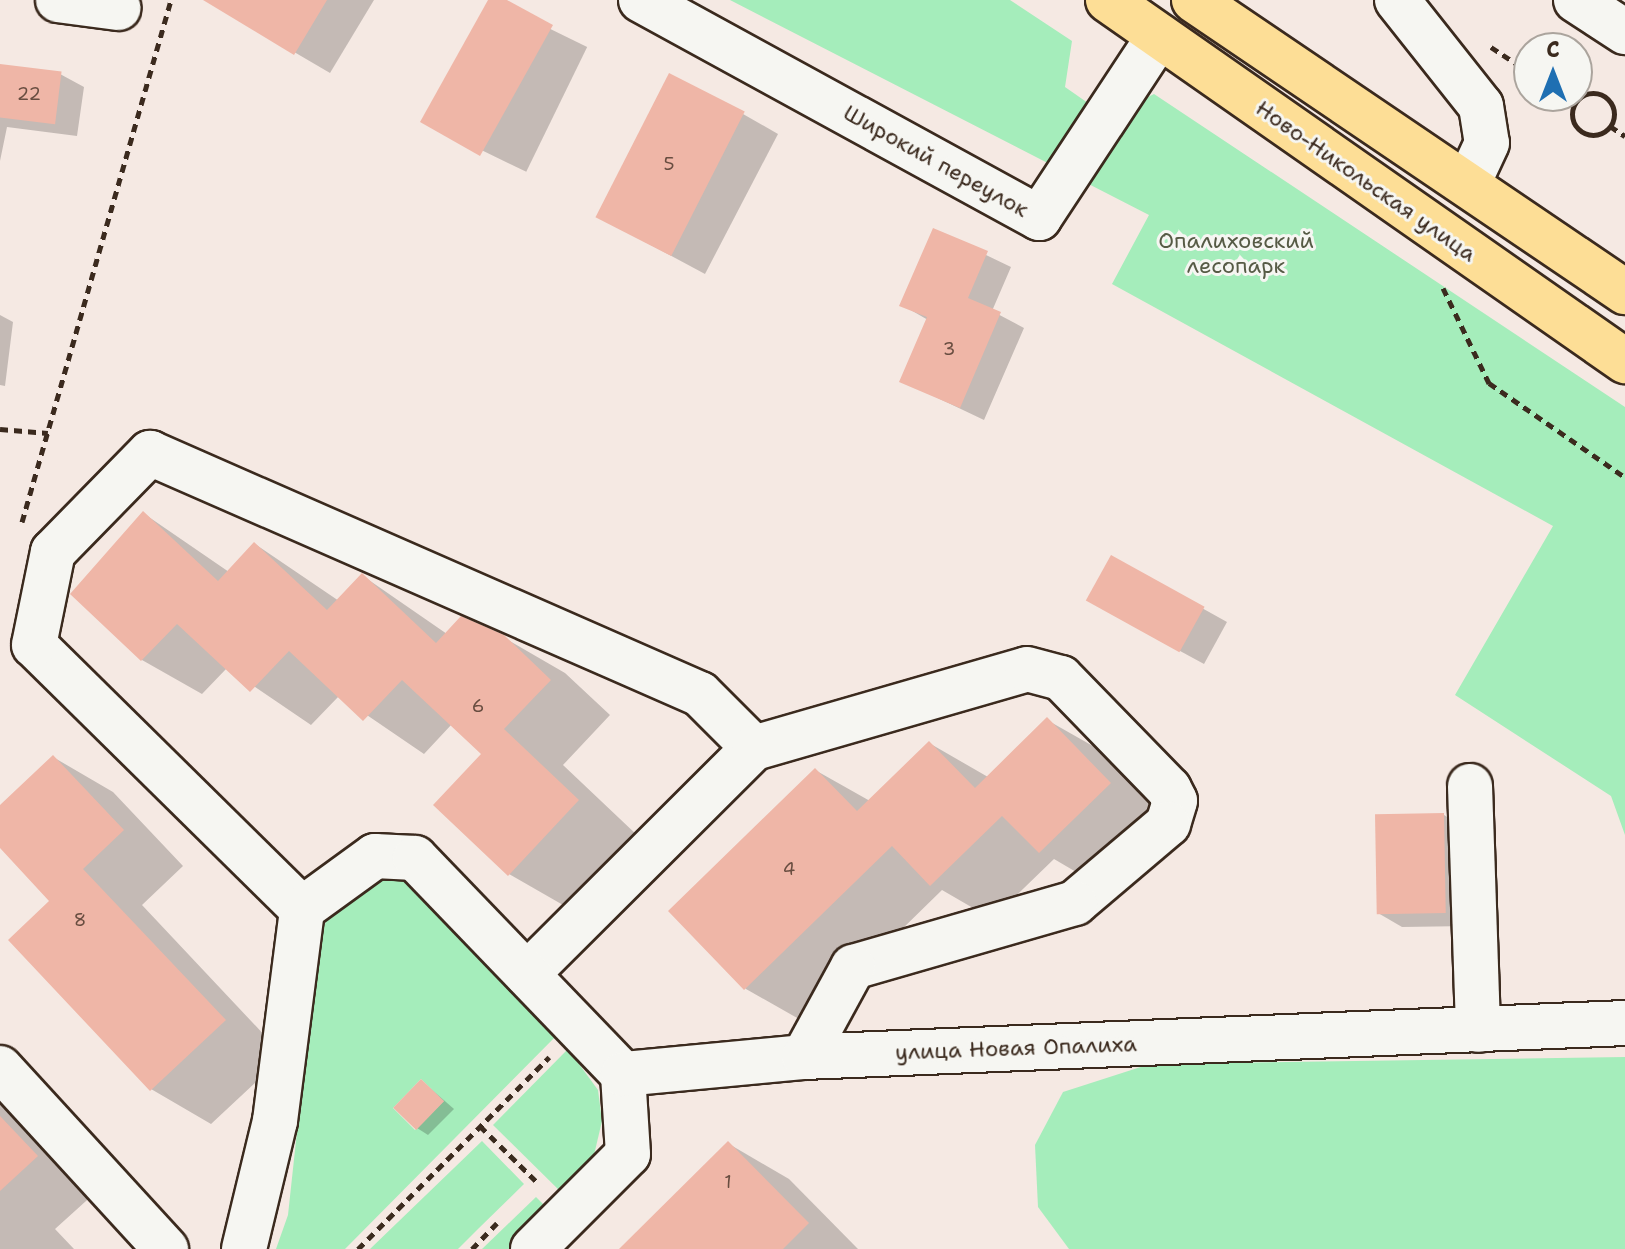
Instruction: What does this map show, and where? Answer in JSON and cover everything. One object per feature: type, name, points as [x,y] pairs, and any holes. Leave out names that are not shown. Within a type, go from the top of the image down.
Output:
[{"type":"main road","name":"Ново-Никольская улица","points":[[1108,0],[1625,361]]},
{"type":"main road","points":[[1208,6],[1625,292]]},
{"type":"street","points":[[58,0],[118,8]]},
{"type":"street","name":"Широкий переулок","points":[[641,0],[1039,218],[1159,36]]},
{"type":"street","points":[[1397,0],[1481,106],[1487,143],[1468,184]]},
{"type":"street","points":[[1576,0],[1625,32]]},
{"type":"street","points":[[302,909],[34,645],[53,552],[150,453],[700,694],[754,748]]},
{"type":"street","points":[[527,974],[754,748],[1046,669],[1175,801],[1168,824],[1075,903],[853,967],[804,1057]]},
{"type":"street","points":[[1470,786],[1478,1030]]},
{"type":"street","points":[[244,1249],[275,1121],[302,909],[375,856],[415,858],[623,1074],[628,1154],[533,1249]]},
{"type":"street","name":"улица Новая Опалиха","points":[[623,1074],[804,1057],[1625,1023]]},
{"type":"street","points":[[0,1068],[166,1249]]},
{"type":"path","points":[[17,537],[171,0]]},
{"type":"path","points":[[1573,112],[1571,119],[1581,132],[1597,136],[1610,126],[1614,110],[1605,97],[1593,94]]},
{"type":"path","points":[[1610,126],[1625,136]]},
{"type":"path","points":[[1439,279],[1489,383],[1625,477]]},
{"type":"path","points":[[0,429],[48,433]]},
{"type":"path","points":[[358,1249],[578,1027]]},
{"type":"path","points":[[480,1126],[570,1215]]},
{"type":"green space","name":"Опалиховский лесопарк","points":[[730,0],[1010,0],[1072,41],[1065,87],[1108,117],[1154,94],[1625,407],[1625,835],[1611,796],[1455,695],[1553,526],[1112,284],[1149,215]]},
{"type":"green space","points":[[377,879],[417,881],[560,1032],[345,1249],[276,1249],[288,1215],[318,937],[336,903]],"holes":[[[421,1079],[444,1101],[415,1130],[393,1108]]]},
{"type":"green space","points":[[568,1049],[598,1090],[602,1121],[590,1172],[566,1197],[493,1125]]},
{"type":"green space","points":[[1625,1057],[1625,1249],[1069,1249],[1038,1207],[1035,1145],[1063,1092],[1150,1064]]},
{"type":"green space","points":[[482,1141],[524,1184],[458,1249],[370,1249]]},
{"type":"green space","points":[[536,1197],[553,1214],[517,1249],[482,1249]]},
{"type":"building","points":[[203,0],[327,0],[294,55]]},
{"type":"building","points":[[488,0],[507,0],[553,25],[480,156],[420,122]]},
{"type":"building","points":[[0,64],[62,72],[55,124],[0,117]]},
{"type":"building","points":[[669,73],[745,112],[671,256],[595,217]]},
{"type":"building","points":[[933,228],[988,251],[968,298],[1001,312],[960,408],[899,382],[927,317],[899,306]]},
{"type":"building","points":[[143,511],[218,581],[254,542],[327,610],[362,573],[436,643],[461,616],[504,635],[551,680],[504,729],[579,800],[508,876],[433,805],[481,754],[402,680],[363,721],[289,651],[250,692],[177,624],[141,661],[70,594]]},
{"type":"building","points":[[1111,555],[1205,607],[1179,652],[1086,600]]},
{"type":"building","points":[[1047,717],[1111,783],[1039,853],[1002,816],[930,886],[892,846],[744,990],[668,911],[815,768],[857,811],[929,741],[975,788]]},
{"type":"building","points":[[53,755],[124,830],[83,869],[226,1020],[150,1091],[8,940],[49,901],[0,848],[0,805]]},
{"type":"building","points":[[1444,813],[1446,913],[1377,914],[1375,814]]},
{"type":"building","points":[[421,1079],[444,1101],[416,1130],[393,1108]]},
{"type":"building","points":[[0,1116],[38,1156],[0,1191]]},
{"type":"building","points":[[728,1141],[809,1223],[783,1249],[619,1249]]}]
